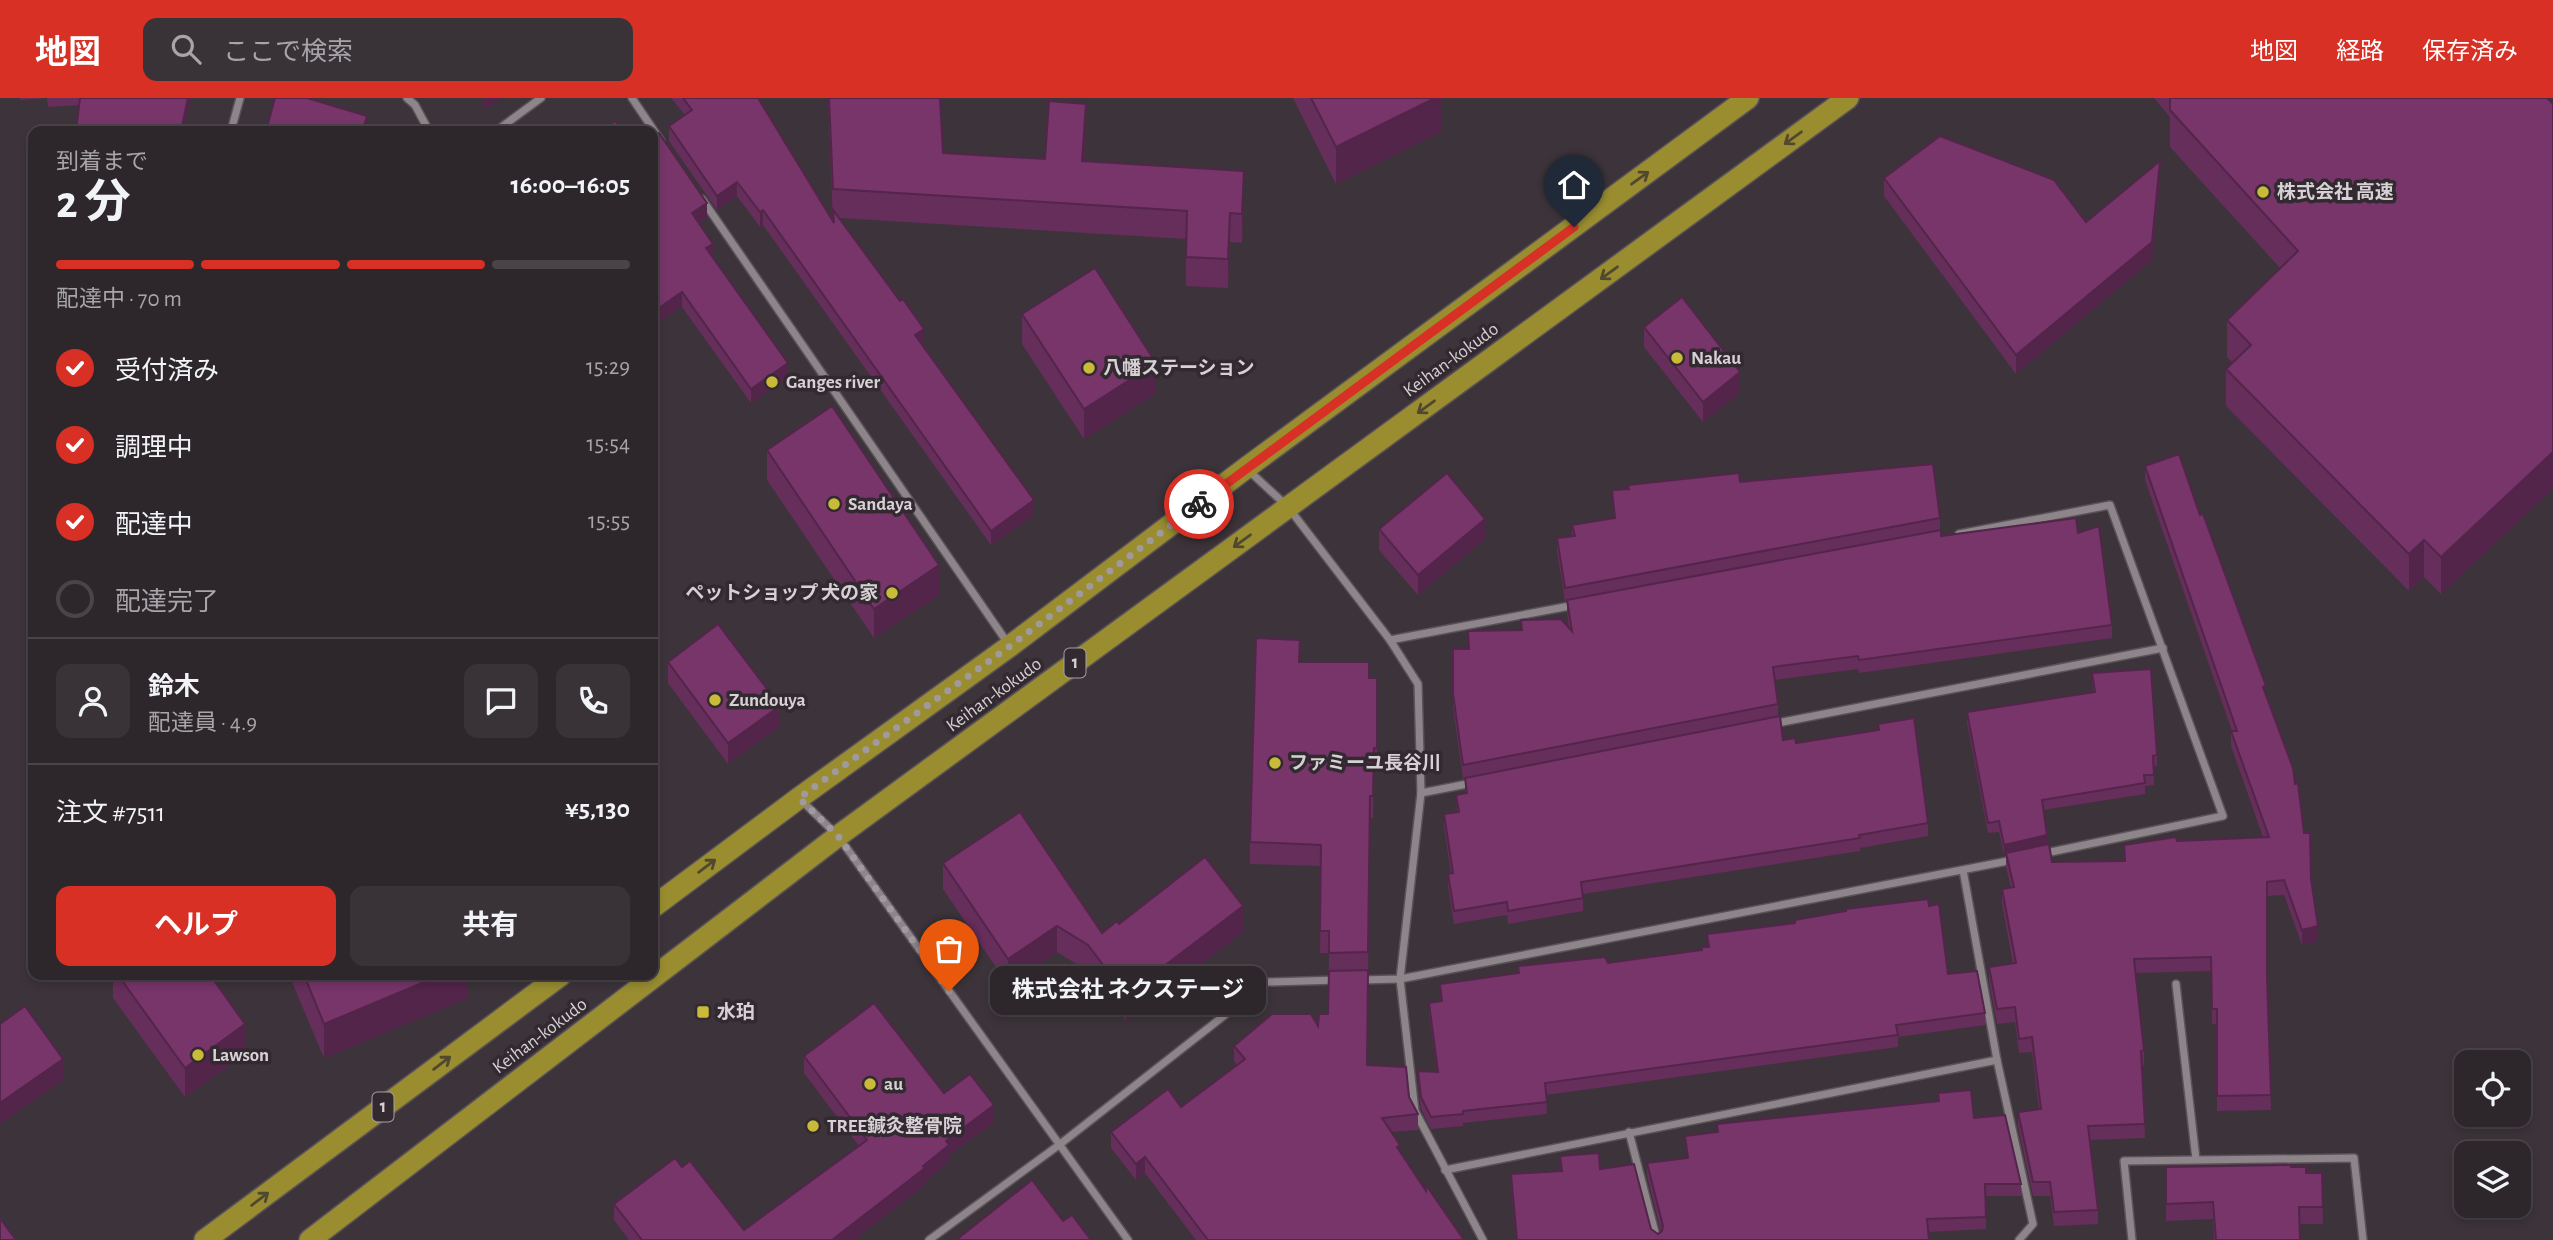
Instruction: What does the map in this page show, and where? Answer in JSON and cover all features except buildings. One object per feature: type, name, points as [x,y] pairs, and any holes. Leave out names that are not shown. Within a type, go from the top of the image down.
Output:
[{"type":"highway","name":"Keihan-kokudo","points":[[658,902],[1010,646],[1246,468],[1748,98]]},
{"type":"highway","name":"Keihan-kokudo","points":[[658,974],[838,836],[1848,98]]},
{"type":"highway","name":"Keihan-kokudo","points":[[205,1240],[554,980]]},
{"type":"highway","name":"Keihan-kokudo","points":[[310,1240],[650,980]]},
{"type":"street","points":[[232,126],[240,98]]},
{"type":"street","points":[[407,98],[415,105],[426,126]]},
{"type":"street","points":[[503,126],[541,98]]},
{"type":"street","points":[[632,98],[651,126]]},
{"type":"street","points":[[658,137],[663,144]]},
{"type":"street","points":[[695,189],[1010,646]]},
{"type":"street","points":[[1246,468],[1288,508],[1390,640],[1418,684],[1421,793],[1400,979],[1415,1111],[1483,1240]]},
{"type":"street","points":[[1947,536],[2110,505],[2223,816],[2032,856]]},
{"type":"street","points":[[1390,640],[1580,604]]},
{"type":"street","points":[[1765,726],[2163,648]]},
{"type":"street","points":[[1421,793],[1476,782]]},
{"type":"street","points":[[799,798],[838,836],[1128,1240]]},
{"type":"street","points":[[929,1240],[1059,1146],[1267,982],[1400,979],[2018,859]]},
{"type":"street","points":[[1964,870],[1997,1060],[2033,1224],[2018,1240]]},
{"type":"street","points":[[2176,984],[2196,1159]]},
{"type":"street","points":[[1445,1170],[1997,1060]]},
{"type":"street","points":[[1629,1132],[1657,1240]]},
{"type":"street","points":[[2132,1240],[2124,1161],[2354,1158],[2363,1240]]},
{"type":"way so far","points":[[949,991],[838,836],[799,798],[1010,646],[1199,504]]},
{"type":"place","name":"株式会社 高速","points":[[2263,192]]},
{"type":"place","name":"Nakau","points":[[1677,358]]},
{"type":"place","name":"八幡ステーション","points":[[1089,368]]},
{"type":"place","name":"Ganges river","points":[[772,382]]},
{"type":"place","name":"Sandaya","points":[[834,504]]},
{"type":"place","name":"ペットショップ 犬の家","points":[[892,593]]},
{"type":"place","name":"Zundouya","points":[[715,700]]},
{"type":"place","name":"ファミーユ長谷川","points":[[1275,763]]},
{"type":"place","name":"株式会社 ネクステージ","points":[[949,991]]},
{"type":"place","name":"水珀","points":[[703,1012]]},
{"type":"place","name":"Lawson","points":[[198,1055]]},
{"type":"place","name":"au","points":[[870,1084]]},
{"type":"place","name":"TREE鍼灸整骨院","points":[[813,1126]]},
{"type":"route","points":[[1199,504],[1574,227]]}]
